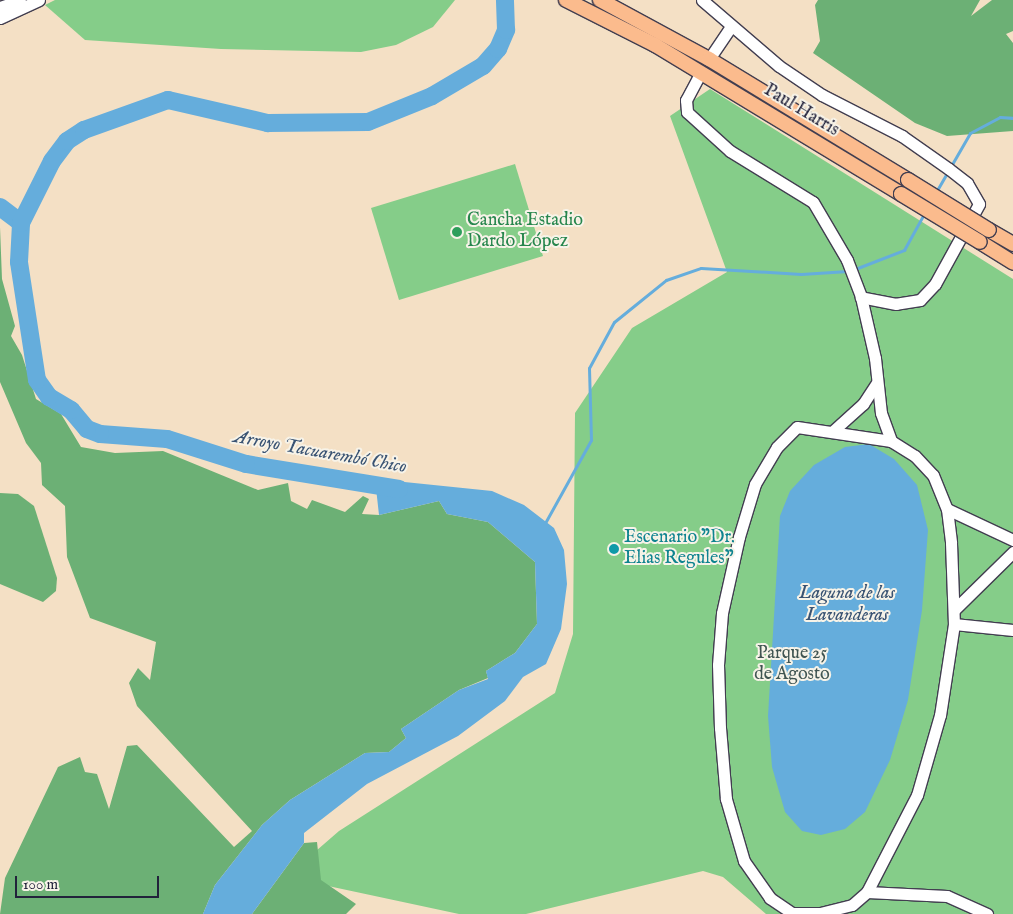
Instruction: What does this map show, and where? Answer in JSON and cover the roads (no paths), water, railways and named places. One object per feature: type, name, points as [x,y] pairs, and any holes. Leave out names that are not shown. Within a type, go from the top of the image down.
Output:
[{"type":"main road","name":"Paul Harris","points":[[566,0],[701,72],[1013,263]]},
{"type":"main road","name":"Paul Harris","points":[[600,0],[709,59],[1013,244]]},
{"type":"main road","points":[[701,72],[709,59]]},
{"type":"street","points":[[0,7],[20,0]]},
{"type":"street","points":[[0,18],[39,0]]},
{"type":"street","points":[[702,0],[731,26],[822,95],[902,136],[949,169],[967,183],[979,204],[936,284],[920,300],[896,304],[862,297]]},
{"type":"street","points":[[709,59],[731,26]]},
{"type":"street","points":[[701,72],[686,100],[687,112],[730,151],[813,202],[847,260],[862,297],[876,358],[876,384],[891,441]]},
{"type":"street","points":[[834,430],[863,404],[876,384]]},
{"type":"street","points":[[797,427],[834,430],[891,441],[933,475],[947,509],[954,624],[940,715],[917,795],[867,892],[852,905],[821,913],[792,913],[770,898],[744,861],[726,799],[720,728],[722,613],[756,484],[777,447],[797,427]]},
{"type":"street","points":[[947,509],[1013,540]]},
{"type":"street","points":[[954,610],[1013,552]]},
{"type":"street","points":[[954,624],[1013,630]]},
{"type":"street","points":[[867,892],[947,896],[987,914]]},
{"type":"water","name":"Laguna de las Lavanderas","points":[[869,444],[894,459],[917,485],[928,530],[922,610],[908,700],[890,760],[865,812],[845,829],[821,835],[802,831],[785,812],[772,767],[768,716],[780,516],[790,491],[814,465],[845,447]]},
{"type":"water","points":[[385,480],[492,491],[524,505],[554,528],[564,550],[567,584],[561,629],[546,664],[523,677],[505,701],[458,736],[367,784],[304,833],[304,843],[252,914],[203,914],[215,885],[262,825],[290,800],[365,753],[389,752],[406,738],[401,729],[459,690],[488,679],[486,671],[515,653],[537,624],[535,562],[488,522],[447,514],[439,501],[379,515],[376,488]]},
{"type":"waterway","name":"Arroyo Tacuarembó Chico","points":[[399,489],[246,464],[167,439],[100,434],[87,429],[71,410],[49,397],[37,380],[19,262],[21,223],[52,161],[67,141],[84,130],[168,100],[268,123],[368,122],[432,96],[483,66],[498,49],[506,30],[505,0]]},
{"type":"waterway","points":[[936,192],[970,133],[1000,117],[1013,118]]},
{"type":"waterway","points":[[0,207],[21,223]]},
{"type":"waterway","points":[[855,269],[904,250],[925,212]]},
{"type":"waterway","points":[[545,523],[591,440],[589,368],[614,322],[666,280],[701,268],[801,274],[848,271]]},
{"type":"place","name":"Cancha Estadio Dardo López","points":[[457,232]]},
{"type":"place","name":"Escenario \"Dr. Elias Regules\"","points":[[614,549]]},
{"type":"park label","name":"Parque 25 de Agosto","points":[[792,665]]}]
